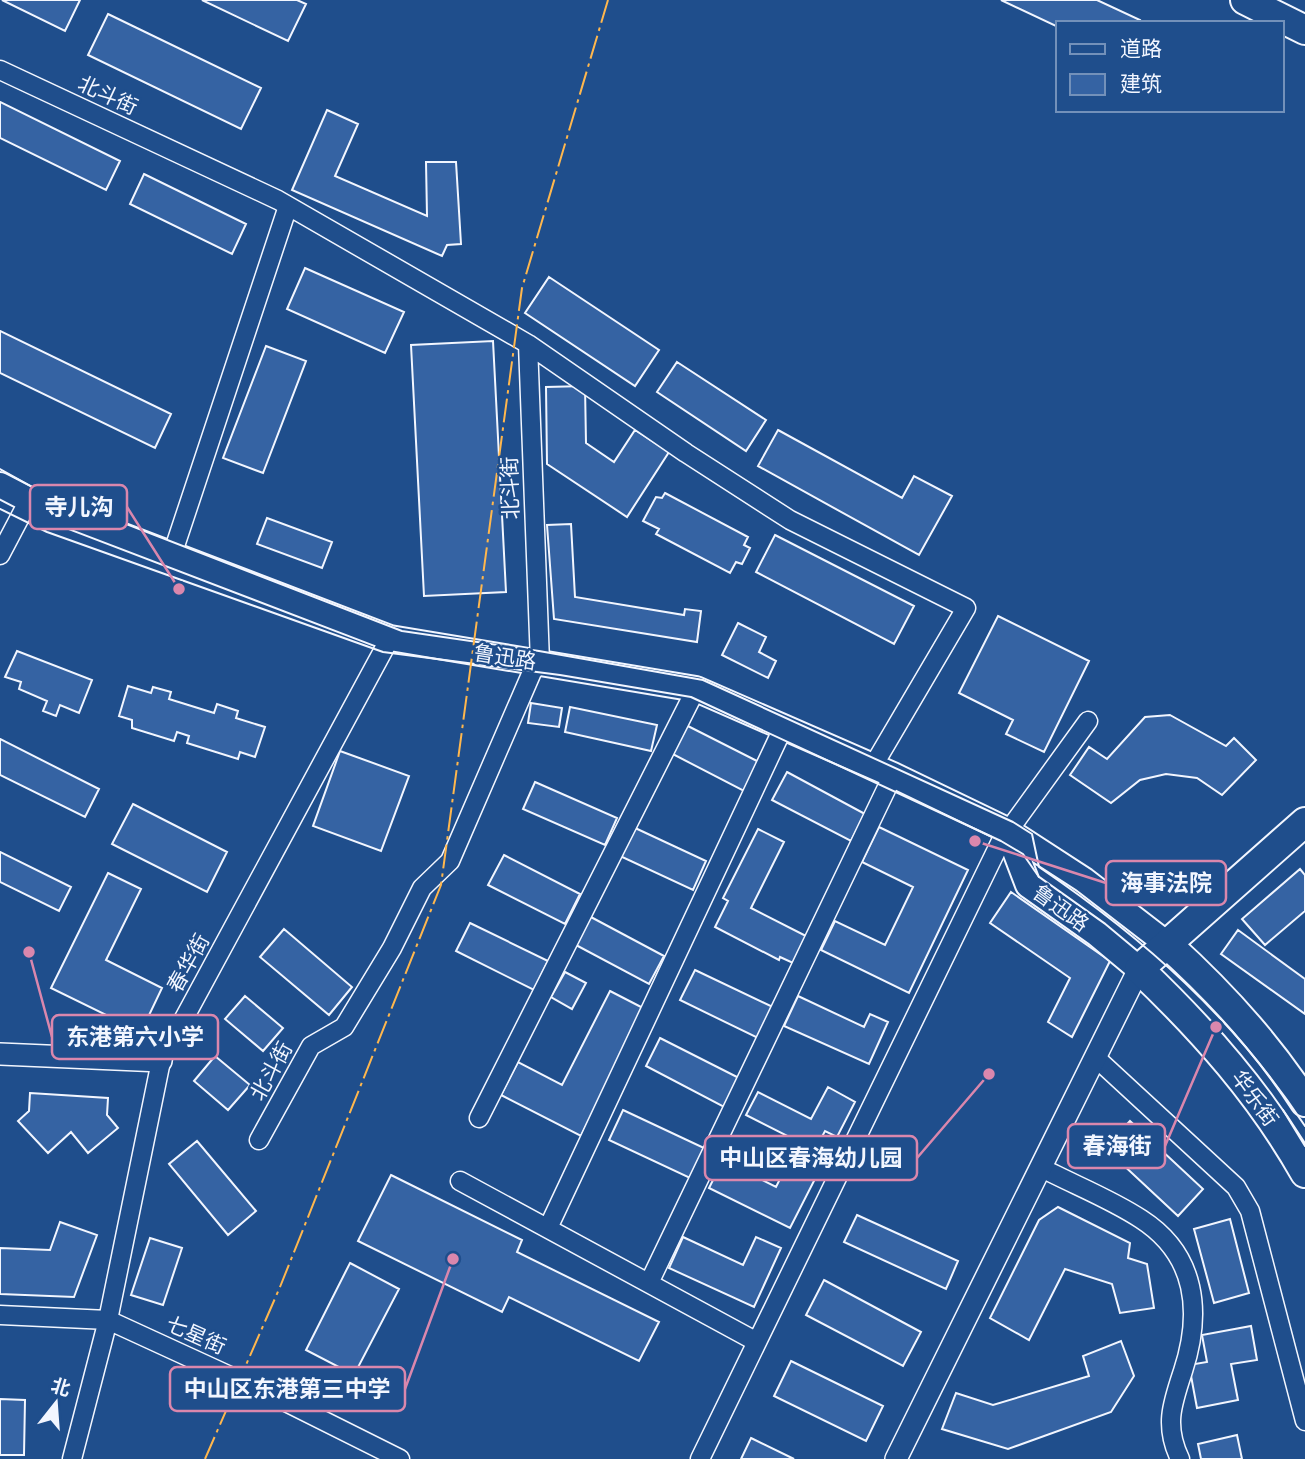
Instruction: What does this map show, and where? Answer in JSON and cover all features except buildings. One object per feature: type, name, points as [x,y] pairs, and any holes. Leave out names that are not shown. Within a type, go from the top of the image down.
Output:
[{"type":"highway","points":[[1245,0],[1305,30]]},
{"type":"highway","points":[[1286,0],[1305,9]]},
{"type":"highway","points":[[1139,969],[1305,822]]},
{"type":"highway","name":"华乐街","points":[[1167,944],[1203,976],[1271,1053],[1305,1102]]},
{"type":"highway","name":"华乐街","points":[[1139,969],[1174,1002],[1241,1076],[1305,1173]]},
{"type":"main road","name":"鲁迅路","points":[[0,485],[29,500],[390,638],[696,689],[784,726],[1007,830],[1084,880],[1167,944]]},
{"type":"main road","name":"鲁迅路","points":[[1007,830],[1028,885],[1097,934],[1139,969]]},
{"type":"street","name":"北斗街","points":[[0,70],[288,206],[528,344],[540,663],[532,672],[450,861],[422,888],[391,948],[344,1027],[311,1046],[259,1140]]},
{"type":"street","points":[[172,555],[288,206]]},
{"type":"street","points":[[528,344],[686,453],[790,520],[966,608],[883,771],[649,1283]]},
{"type":"street","points":[[0,555],[29,500]]},
{"type":"street","name":"春华街","points":[[72,1459],[108,1320],[161,1061],[390,638]]},
{"type":"street","points":[[479,1118],[696,689]]},
{"type":"street","points":[[700,1459],[1007,830],[1088,721]]},
{"type":"street","points":[[548,1228],[784,726]]},
{"type":"street","points":[[896,1459],[1139,969]]},
{"type":"street","points":[[0,1054],[161,1061]]},
{"type":"street","points":[[1095,1057],[1236,1187],[1245,1199],[1305,1421]]},
{"type":"street","points":[[1040,1167],[1142,1219],[1168,1243],[1187,1274],[1194,1306],[1193,1335],[1172,1402],[1170,1427],[1180,1459]]},
{"type":"street","points":[[460,1181],[757,1342]]},
{"type":"street","name":"七星街","points":[[0,1315],[108,1320],[224,1372],[400,1459]]},
{"type":"tram line","points":[[0,469],[36,489],[402,631],[539,651],[703,680],[1013,822],[1032,834],[1039,867],[1151,952],[1217,1015],[1248,1050],[1305,1126]]},
{"type":"tram line","points":[[0,509],[47,532],[383,652],[560,675],[691,697],[1001,841],[1023,854],[1039,877]]},
{"type":"tram line","points":[[1283,1110],[1305,1146]]},
{"type":"power","points":[[205,1459],[280,1287],[441,885],[522,288],[608,0]]},
{"type":"place","name":"寺儿沟","points":[[179,589]]},
{"type":"place","name":"海事法院","points":[[975,841]]},
{"type":"place","name":"东港第六小学","points":[[29,952]]},
{"type":"place","name":"春海街","points":[[1216,1027]]},
{"type":"place","name":"中山区春海幼儿园","points":[[989,1074]]},
{"type":"place","name":"中山区东港第三中学","points":[[453,1259]]}]
